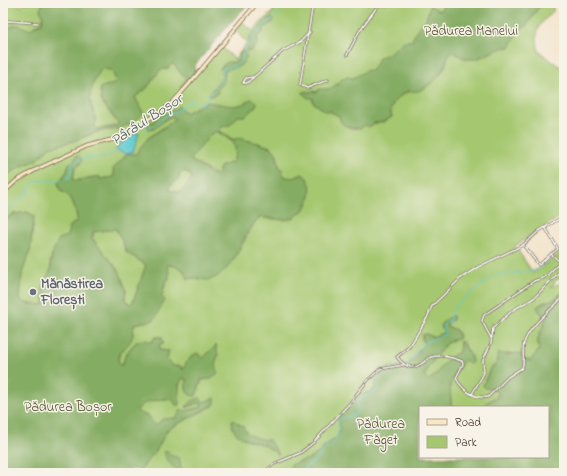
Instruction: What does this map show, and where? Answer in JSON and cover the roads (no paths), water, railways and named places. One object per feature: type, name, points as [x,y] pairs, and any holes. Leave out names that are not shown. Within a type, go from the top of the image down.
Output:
[{"type":"main road","points":[[3,194],[21,178],[67,155],[100,142],[123,137],[138,125],[152,118],[166,108],[189,84],[257,3]]},
{"type":"street","points":[[313,3],[310,32],[302,66],[300,86],[307,88],[328,80]]},
{"type":"street","points":[[347,55],[361,29],[380,3]]},
{"type":"street","points":[[3,23],[8,21],[38,23]]},
{"type":"street","points":[[253,77],[246,78],[243,83],[247,84],[283,51],[300,42],[310,32]]},
{"type":"street","points":[[564,32],[562,35],[564,37]]},
{"type":"street","points":[[405,366],[397,357],[412,343],[427,318],[432,306],[468,273],[523,245],[545,227],[564,216]]},
{"type":"street","points":[[523,245],[539,265],[552,255],[558,249],[545,227]]},
{"type":"street","points":[[552,255],[560,262]]},
{"type":"street","points":[[492,340],[482,321],[484,315],[534,281],[545,277],[564,259]]},
{"type":"street","points":[[472,394],[484,373],[483,360],[492,340],[492,330],[513,310],[534,298],[564,268]]},
{"type":"street","points":[[264,473],[274,464],[300,453],[313,443],[349,404],[367,381],[380,369],[418,366],[432,356],[446,356],[462,361],[463,364],[457,379],[464,390],[484,397],[489,396],[508,377],[522,368],[523,349],[526,339],[541,317],[551,311],[564,296]]},
{"type":"water","points":[[135,133],[139,133],[133,152],[127,154],[116,150],[119,144],[126,141]]},
{"type":"waterway","name":"Pârâul Boșor","points":[[144,130],[154,126],[165,116],[180,109],[191,100],[197,104],[205,102],[220,83],[223,69],[235,66],[241,61],[256,33],[277,16],[281,8],[281,3]]},
{"type":"waterway","name":"Pârâul Boșor","points":[[3,221],[11,207],[29,193],[29,186],[37,181],[63,180],[69,178],[72,169],[71,163],[84,158],[106,157],[118,151]]},
{"type":"waterway","points":[[297,473],[314,462],[326,446],[335,441],[339,430],[338,422],[341,418],[355,415],[358,410],[357,404],[363,397],[378,390],[376,378],[384,371],[403,368],[424,343],[445,334],[442,327],[446,322],[449,322],[453,309],[457,304],[496,275],[539,269],[553,254],[564,247]]},
{"type":"place","name":"Mănăstirea Florești","points":[[33,292]]},
{"type":"park label","name":"Pădurea Manelui","points":[[471,31]]},
{"type":"park label","name":"Pădurea Boșor","points":[[68,407]]},
{"type":"park label","name":"Pădurea Făget","points":[[381,432]]}]
